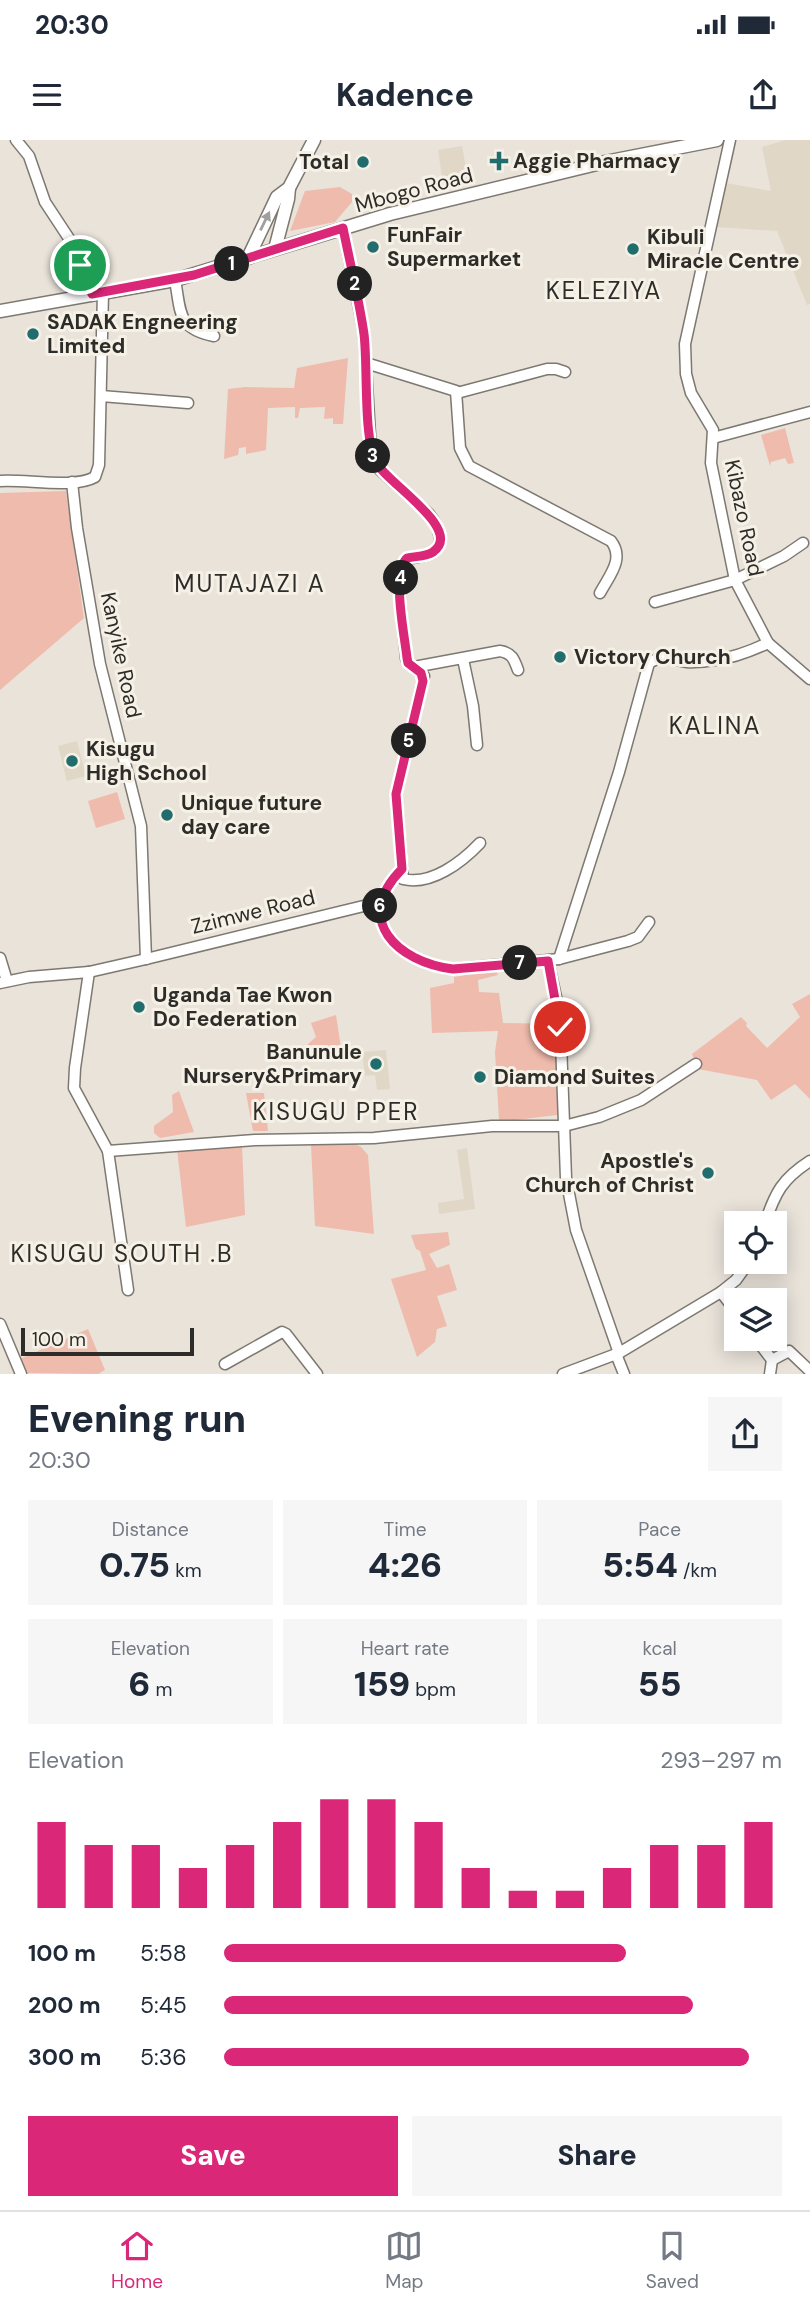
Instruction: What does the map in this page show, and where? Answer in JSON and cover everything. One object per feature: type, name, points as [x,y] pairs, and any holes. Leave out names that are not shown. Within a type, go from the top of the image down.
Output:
[{"type":"street","points":[[0,481],[85,482],[93,479],[97,473],[101,396],[98,293],[70,240],[45,202],[29,156],[16,140]]},
{"type":"street","points":[[275,250],[289,188],[314,140]]},
{"type":"street","name":"Mbogo Road","points":[[0,310],[175,280],[390,214],[591,165],[717,140]]},
{"type":"street","name":"Kibazo Road","points":[[730,140],[685,344],[687,380],[699,409],[713,430],[711,463],[735,580],[768,643],[810,679]]},
{"type":"street","points":[[248,258],[277,197],[289,188]]},
{"type":"street","points":[[343,228],[364,333],[374,460],[380,470],[429,514],[439,527],[440,533],[439,544],[434,551],[407,558],[401,567],[401,621],[407,658],[424,676],[396,794],[403,879],[414,880],[455,866],[480,844]]},
{"type":"street","points":[[175,280],[182,316],[188,327],[196,332],[214,336]]},
{"type":"street","points":[[366,363],[441,385],[457,393],[547,369],[565,372]]},
{"type":"street","points":[[457,393],[460,448],[468,466],[614,544],[618,553],[617,561],[600,593]]},
{"type":"street","points":[[101,396],[188,403]]},
{"type":"street","points":[[712,438],[810,412]]},
{"type":"street","name":"Kanyike Road","points":[[72,482],[100,664],[141,826],[146,959]]},
{"type":"street","points":[[655,602],[735,580],[784,556],[803,543]]},
{"type":"street","points":[[624,1374],[576,1230],[566,1178],[560,1016],[554,960],[619,772],[649,663],[659,658],[688,662],[719,660],[768,643]]},
{"type":"street","points":[[414,667],[500,651],[508,652],[513,657],[518,670]]},
{"type":"street","points":[[463,659],[473,706],[477,745]]},
{"type":"street","points":[[402,869],[390,883],[380,902],[380,916],[386,935],[428,964],[453,969],[554,960],[615,946],[638,937],[649,922]]},
{"type":"street","name":"Zzimwe Road","points":[[4,982],[89,972],[380,902]]},
{"type":"street","points":[[0,958],[4,982]]},
{"type":"street","points":[[89,972],[74,1088],[108,1151],[128,1290]]},
{"type":"street","points":[[108,1151],[243,1141],[374,1138],[492,1126],[564,1126],[599,1117],[641,1100],[696,1063]]},
{"type":"street","points":[[770,1211],[780,1186],[793,1173],[809,1166]]},
{"type":"street","points":[[563,1374],[618,1354],[720,1292],[740,1274]]},
{"type":"street","points":[[720,1292],[724,1297]]},
{"type":"street","points":[[0,1324],[21,1374]]},
{"type":"street","points":[[225,1364],[282,1332],[317,1374]]},
{"type":"street","points":[[765,1351],[772,1360],[770,1374]]},
{"type":"street","points":[[772,1360],[789,1351],[810,1371]]},
{"type":"shaded area","points":[[786,140],[810,140],[810,304],[807,305],[777,231],[716,227],[726,183],[771,191],[762,147]]},
{"type":"shaded area","points":[[462,146],[469,184],[444,190],[438,150]]},
{"type":"shaded area","points":[[340,187],[352,194],[352,202],[335,222],[290,231],[305,191]]},
{"type":"shaded area","points":[[348,358],[343,424],[333,424],[333,418],[324,419],[325,407],[300,408],[298,418],[295,418],[295,407],[268,408],[266,450],[246,454],[246,447],[239,448],[238,455],[224,459],[228,389],[294,388],[297,368]]},
{"type":"shaded area","points":[[785,428],[794,463],[788,464],[785,458],[771,462],[770,466],[761,435]]},
{"type":"shaded area","points":[[66,491],[84,618],[0,690],[0,493]]},
{"type":"shaded area","name":"Kisugu High School","points":[[77,741],[86,776],[67,781],[58,746]]},
{"type":"shaded area","points":[[117,792],[125,819],[96,828],[88,801]]},
{"type":"shaded area","points":[[496,970],[498,975],[478,980],[479,992],[499,993],[503,1023],[555,1024],[557,1115],[499,1120],[495,1052],[498,1031],[432,1033],[430,988],[454,983],[454,977]]},
{"type":"shaded area","points":[[810,994],[810,1099],[795,1084],[771,1100],[757,1080],[698,1069],[692,1054],[741,1017],[767,1048],[800,1017],[792,1004]]},
{"type":"shaded area","points":[[336,1015],[341,1048],[295,1050],[316,1037],[311,1023]]},
{"type":"shaded area","name":"Banunule Nursery&Primary","points":[[386,1050],[390,1089],[377,1090],[375,1075],[365,1076],[362,1052]]},
{"type":"shaded area","points":[[179,1091],[194,1132],[160,1138],[154,1133],[154,1126],[173,1112],[172,1095]]},
{"type":"shaded area","points":[[246,1093],[264,1093],[268,1131],[253,1131]]},
{"type":"shaded area","points":[[355,1144],[368,1155],[374,1234],[315,1226],[311,1145]]},
{"type":"shaded area","points":[[242,1146],[245,1215],[186,1227],[177,1149]]},
{"type":"shaded area","points":[[467,1148],[475,1209],[439,1214],[438,1203],[464,1199],[457,1150]]},
{"type":"shaded area","points":[[448,1232],[450,1245],[429,1254],[437,1268],[449,1264],[457,1290],[437,1296],[447,1326],[437,1329],[435,1342],[417,1357],[391,1279],[426,1270],[411,1235]]},
{"type":"shaded area","points":[[88,1329],[105,1370],[98,1374],[26,1373],[20,1359]]},
{"type":"place","name":"Aggie Pharmacy","points":[[499,161]]},
{"type":"place","name":"Total","points":[[363,162]]},
{"type":"place","name":"FunFair Supermarket","points":[[373,247]]},
{"type":"place","name":"Kibuli Miracle Centre","points":[[633,249]]},
{"type":"place","name":"SADAK Engneering Limited","points":[[33,334]]},
{"type":"place","name":"Victory Church","points":[[560,657]]},
{"type":"place","name":"Kisugu High School","points":[[72,761]]},
{"type":"place","name":"Unique future day care","points":[[167,815]]},
{"type":"place","name":"Uganda Tae Kwon Do Federation","points":[[139,1007]]},
{"type":"place","name":"Banunule Nursery&Primary","points":[[376,1064]]},
{"type":"place","name":"Diamond Suites","points":[[480,1077]]},
{"type":"place","name":"Apostle's Church of Christ","points":[[708,1173]]},
{"type":"district","name":"KELEZIYA","points":[[604,290]]},
{"type":"district","name":"MUTAJAZI A","points":[[250,583]]},
{"type":"district","name":"KALINA","points":[[715,725]]},
{"type":"district","name":"KISUGU PPER","points":[[336,1111]]},
{"type":"district","name":"KISUGU SOUTH .B","points":[[122,1253]]},
{"type":"route","points":[[80,265],[92,294],[175,280],[343,228],[364,333],[374,460],[380,470],[429,514],[439,527],[440,533],[438,548],[430,554],[407,558],[401,567],[401,621],[408,663],[424,676],[396,794],[402,869],[390,883],[380,902],[383,928],[391,940],[419,960],[439,967],[453,969],[548,961],[560,1027]]}]
